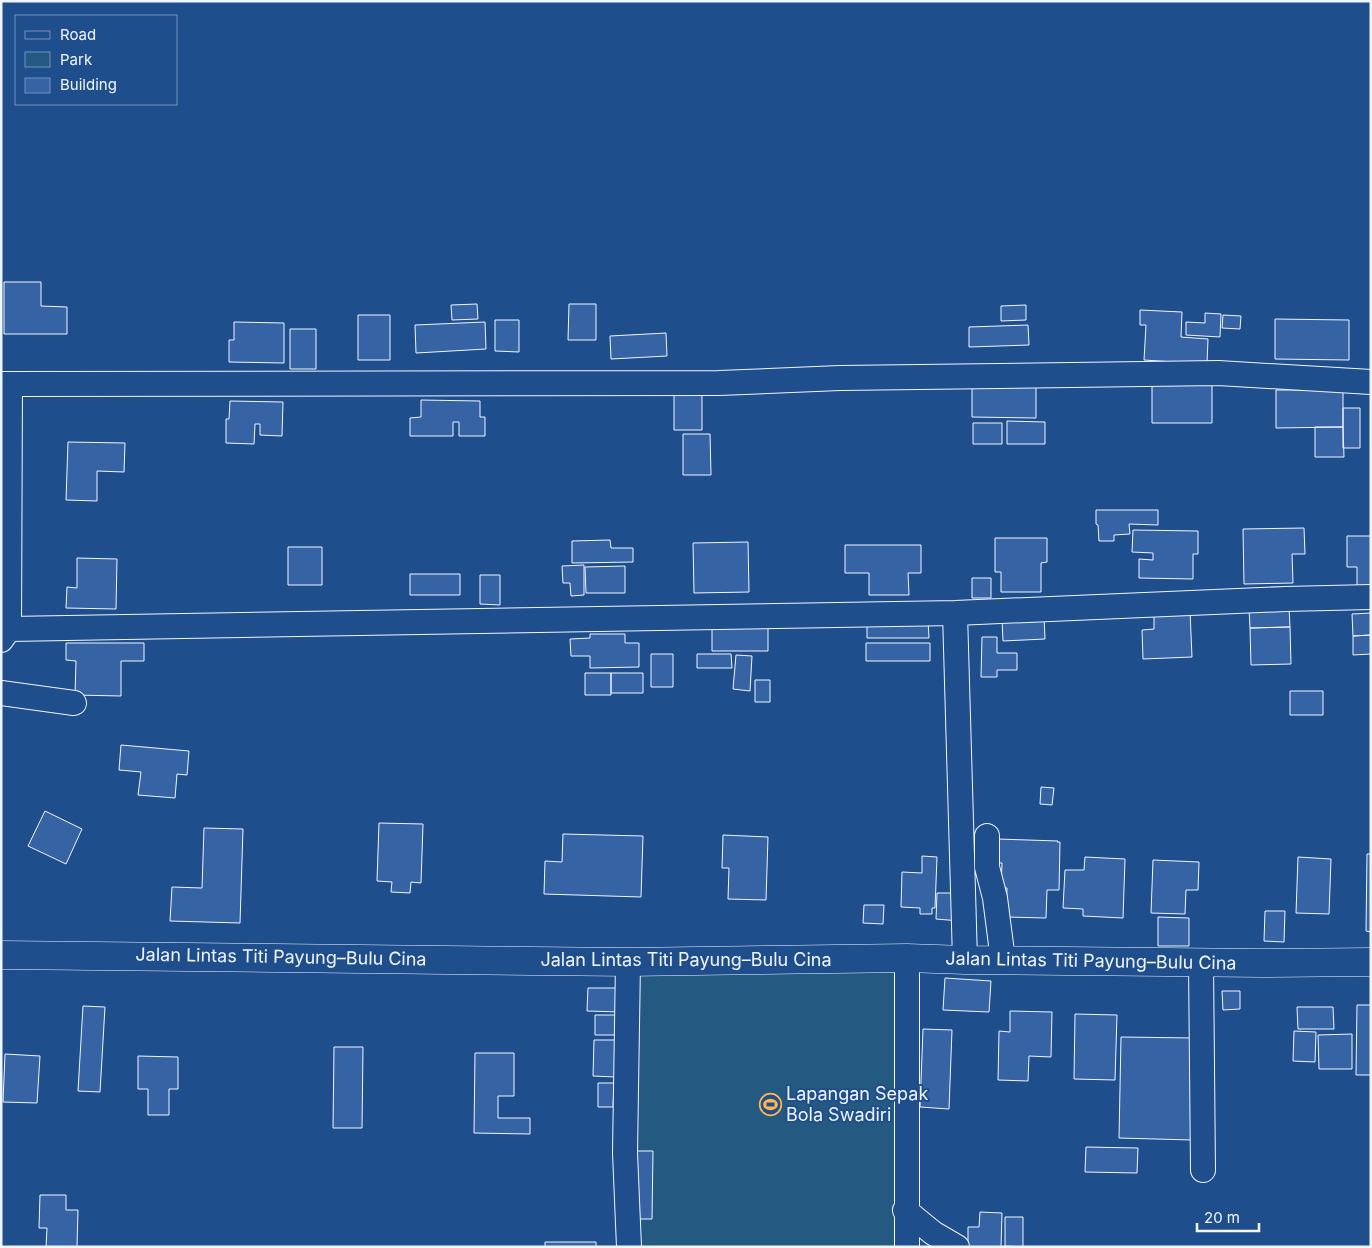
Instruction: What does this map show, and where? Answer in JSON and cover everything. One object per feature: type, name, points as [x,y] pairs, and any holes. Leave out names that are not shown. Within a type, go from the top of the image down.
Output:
[{"type":"main road","name":"Jalan Lintas Titi Payung–Bulu Cina","points":[[1,955],[628,962],[907,958],[1371,962]]},
{"type":"street","points":[[1371,382],[1218,374],[840,378],[709,383],[6,384],[5,635],[955,613],[1276,599],[1371,597]]},
{"type":"street","points":[[955,613],[965,960]]},
{"type":"street","points":[[1,693],[74,703]]},
{"type":"street","points":[[987,836],[987,867],[994,898],[1003,960]]},
{"type":"street","points":[[906,1247],[907,958]]},
{"type":"street","points":[[628,962],[625,1153],[629,1247]]},
{"type":"street","points":[[1201,962],[1203,1170]]},
{"type":"street","points":[[905,1210],[933,1233],[957,1247]]},
{"type":"green space","name":"Lapangan Sepak Bola Swadiri","points":[[907,958],[912,1247],[633,1247],[628,962]]},
{"type":"building","points":[[4,282],[41,282],[41,306],[67,307],[67,334],[4,334]]},
{"type":"building","points":[[477,304],[478,319],[452,320],[451,305]]},
{"type":"building","points":[[569,304],[596,304],[596,340],[568,340]]},
{"type":"building","points":[[1026,305],[1026,320],[1001,321],[1001,306]]},
{"type":"building","points":[[1140,310],[1182,312],[1181,337],[1208,339],[1207,364],[1144,360],[1146,325],[1140,325]]},
{"type":"building","points":[[1205,313],[1221,314],[1220,337],[1186,335],[1186,322],[1205,323]]},
{"type":"building","points":[[358,315],[390,315],[390,360],[358,360]]},
{"type":"building","points":[[1223,315],[1241,316],[1240,329],[1222,328]]},
{"type":"building","points":[[1275,319],[1349,320],[1349,360],[1275,359]]},
{"type":"building","points":[[495,320],[519,320],[519,352],[495,351]]},
{"type":"building","points":[[234,322],[284,323],[284,363],[229,362],[229,340],[234,340]]},
{"type":"building","points":[[485,322],[486,349],[416,353],[415,325]]},
{"type":"building","points":[[1028,325],[1029,345],[969,347],[969,327]]},
{"type":"building","points":[[290,329],[316,329],[316,369],[290,369]]},
{"type":"building","points":[[666,333],[667,356],[611,359],[610,336]]},
{"type":"building","points":[[1036,377],[1036,418],[972,417],[972,382]]},
{"type":"building","points":[[1152,382],[1212,383],[1212,423],[1152,423]]},
{"type":"building","points":[[674,384],[702,384],[702,430],[674,430]]},
{"type":"building","points":[[1276,390],[1343,390],[1343,427],[1276,428]]},
{"type":"building","points":[[421,400],[480,401],[480,417],[485,417],[485,436],[459,436],[459,422],[453,422],[453,436],[410,436],[410,418],[421,417]]},
{"type":"building","points":[[230,401],[283,402],[282,436],[260,435],[260,424],[255,424],[254,444],[226,443],[226,419],[229,419]]},
{"type":"building","points":[[1343,408],[1360,408],[1360,448],[1343,448]]},
{"type":"building","points":[[1007,421],[1045,422],[1045,444],[1007,444]]},
{"type":"building","points":[[973,423],[1002,423],[1002,444],[973,444]]},
{"type":"building","points":[[1315,427],[1343,427],[1344,457],[1315,457]]},
{"type":"building","points":[[683,434],[710,434],[711,475],[683,475]]},
{"type":"building","points":[[68,442],[125,443],[124,472],[97,471],[97,501],[66,500]]},
{"type":"building","points":[[1096,510],[1158,510],[1158,525],[1129,524],[1130,534],[1114,535],[1114,541],[1099,541]]},
{"type":"building","points":[[1304,528],[1305,554],[1292,554],[1293,583],[1244,584],[1243,529]]},
{"type":"building","points":[[1133,530],[1198,531],[1198,554],[1193,554],[1193,579],[1139,578],[1139,559],[1153,560],[1153,553],[1132,552]]},
{"type":"building","points":[[1347,536],[1371,536],[1371,590],[1357,589],[1357,567],[1347,567]]},
{"type":"building","points":[[995,538],[1047,538],[1047,562],[1041,563],[1041,592],[1001,592],[1001,572],[995,572]]},
{"type":"building","points":[[610,540],[611,548],[633,548],[633,562],[572,563],[572,541]]},
{"type":"building","points":[[748,542],[749,592],[694,593],[693,543]]},
{"type":"building","points":[[845,545],[921,545],[921,573],[908,573],[909,595],[869,595],[869,573],[845,573]]},
{"type":"building","points":[[288,547],[322,547],[322,585],[288,585]]},
{"type":"building","points":[[77,558],[117,559],[116,609],[66,608],[67,587],[77,588]]},
{"type":"building","points":[[584,565],[584,595],[571,596],[570,583],[563,583],[562,566]]},
{"type":"building","points":[[625,566],[625,593],[586,593],[585,567]]},
{"type":"building","points":[[410,574],[460,574],[460,595],[410,595]]},
{"type":"building","points":[[480,575],[500,575],[500,605],[480,604]]},
{"type":"building","points":[[972,578],[991,578],[991,598],[972,598]]},
{"type":"building","points":[[1289,607],[1290,627],[1250,628],[1249,608]]},
{"type":"building","points":[[1190,611],[1192,657],[1143,659],[1142,630],[1154,629],[1154,612]]},
{"type":"building","points":[[1371,613],[1371,635],[1353,636],[1352,614]]},
{"type":"building","points":[[1044,617],[1045,639],[1003,641],[1002,619]]},
{"type":"building","points":[[867,620],[928,620],[929,638],[867,638]]},
{"type":"building","points":[[712,624],[768,624],[768,651],[712,651]]},
{"type":"building","points":[[1290,627],[1291,664],[1251,665],[1250,628]]},
{"type":"building","points":[[590,634],[625,634],[625,643],[639,643],[639,667],[590,668],[590,656],[571,656],[570,639],[590,638]]},
{"type":"building","points":[[1371,635],[1371,654],[1353,655],[1353,636]]},
{"type":"building","points":[[982,637],[997,637],[997,653],[1017,653],[1017,670],[997,670],[997,677],[981,677]]},
{"type":"building","points":[[66,643],[144,643],[144,661],[121,661],[121,696],[75,695],[76,661],[66,660]]},
{"type":"building","points":[[866,643],[930,643],[930,661],[866,661]]},
{"type":"building","points":[[651,654],[673,654],[673,687],[651,687]]},
{"type":"building","points":[[697,654],[731,654],[732,668],[697,668]]},
{"type":"building","points":[[736,655],[752,656],[750,691],[733,689]]},
{"type":"building","points":[[585,673],[611,673],[611,695],[585,695]]},
{"type":"building","points":[[611,673],[643,673],[643,693],[611,693]]},
{"type":"building","points":[[755,680],[770,680],[770,702],[755,702]]},
{"type":"building","points":[[1290,691],[1323,691],[1323,715],[1290,715]]},
{"type":"building","points":[[121,745],[189,751],[187,775],[177,774],[175,798],[138,795],[141,772],[119,770]]},
{"type":"building","points":[[1041,787],[1054,788],[1052,805],[1040,804]]},
{"type":"building","points":[[45,811],[82,829],[66,864],[28,846]]},
{"type":"building","points":[[379,823],[423,824],[421,883],[411,882],[410,893],[391,892],[392,882],[377,881]]},
{"type":"building","points":[[204,828],[243,829],[240,923],[170,921],[172,887],[202,888]]},
{"type":"building","points":[[563,834],[643,836],[641,897],[544,894],[545,861],[562,862]]},
{"type":"building","points":[[723,835],[768,837],[766,900],[728,899],[729,868],[722,868]]},
{"type":"building","points":[[997,839],[1060,842],[1059,890],[1047,890],[1046,918],[1006,917],[1007,888],[1001,888],[1002,863],[996,863]]},
{"type":"building","points":[[1367,854],[1371,854],[1371,932],[1366,931]]},
{"type":"building","points":[[922,856],[937,857],[935,908],[932,908],[932,914],[920,914],[920,908],[901,907],[902,872],[922,873]]},
{"type":"building","points":[[1085,857],[1125,859],[1123,918],[1083,916],[1083,909],[1063,908],[1065,870],[1084,870]]},
{"type":"building","points":[[1298,857],[1331,859],[1329,914],[1296,913]]},
{"type":"building","points":[[1153,860],[1199,862],[1198,890],[1186,890],[1185,914],[1151,913]]},
{"type":"building","points":[[937,893],[961,893],[960,921],[936,919]]},
{"type":"building","points":[[864,905],[884,905],[883,924],[863,923]]},
{"type":"building","points":[[1265,911],[1285,911],[1284,942],[1264,941]]},
{"type":"building","points":[[1158,917],[1189,918],[1189,946],[1158,946]]},
{"type":"building","points":[[945,978],[991,981],[989,1012],[943,1010]]},
{"type":"building","points":[[588,988],[620,988],[620,1012],[587,1011]]},
{"type":"building","points":[[1222,991],[1240,991],[1240,1009],[1223,1010]]},
{"type":"building","points":[[1357,1005],[1371,1005],[1371,1075],[1356,1075]]},
{"type":"building","points":[[83,1006],[105,1007],[100,1092],[78,1091]]},
{"type":"building","points":[[1297,1007],[1333,1007],[1334,1029],[1298,1029]]},
{"type":"building","points":[[1010,1011],[1052,1012],[1051,1057],[1029,1056],[1028,1081],[998,1080],[999,1031],[1010,1032]]},
{"type":"building","points":[[1075,1014],[1117,1015],[1115,1080],[1074,1079]]},
{"type":"building","points":[[595,1015],[621,1015],[621,1035],[595,1035]]},
{"type":"building","points":[[923,1029],[952,1030],[949,1109],[920,1107]]},
{"type":"building","points":[[1294,1031],[1316,1032],[1315,1062],[1293,1061]]},
{"type":"building","points":[[1352,1034],[1352,1069],[1319,1069],[1318,1035]]},
{"type":"building","points":[[1121,1037],[1195,1038],[1192,1140],[1119,1138]]},
{"type":"building","points":[[594,1040],[617,1040],[616,1077],[593,1076]]},
{"type":"building","points":[[334,1047],[363,1047],[362,1128],[333,1128]]},
{"type":"building","points":[[475,1053],[514,1053],[514,1096],[498,1096],[498,1118],[530,1118],[530,1134],[474,1133]]},
{"type":"building","points":[[5,1054],[40,1056],[37,1103],[3,1102]]},
{"type":"building","points":[[138,1056],[178,1057],[178,1089],[169,1089],[169,1115],[148,1115],[148,1089],[138,1089]]},
{"type":"building","points":[[598,1083],[614,1083],[613,1107],[598,1107]]},
{"type":"building","points":[[1086,1147],[1138,1148],[1137,1173],[1085,1172]]},
{"type":"building","points":[[632,1151],[653,1151],[652,1219],[631,1219]]},
{"type":"building","points":[[40,1195],[66,1195],[66,1210],[78,1210],[77,1247],[46,1247],[47,1228],[39,1228]]},
{"type":"building","points":[[980,1212],[1002,1213],[1001,1247],[968,1247],[968,1227],[979,1227]]},
{"type":"building","points":[[1005,1217],[1023,1217],[1023,1247],[1005,1246]]},
{"type":"building","points":[[545,1242],[596,1242],[596,1247],[545,1247]]},
{"type":"place","name":"Lapangan Sepak Bola Swadiri","points":[[770,1104]]}]
